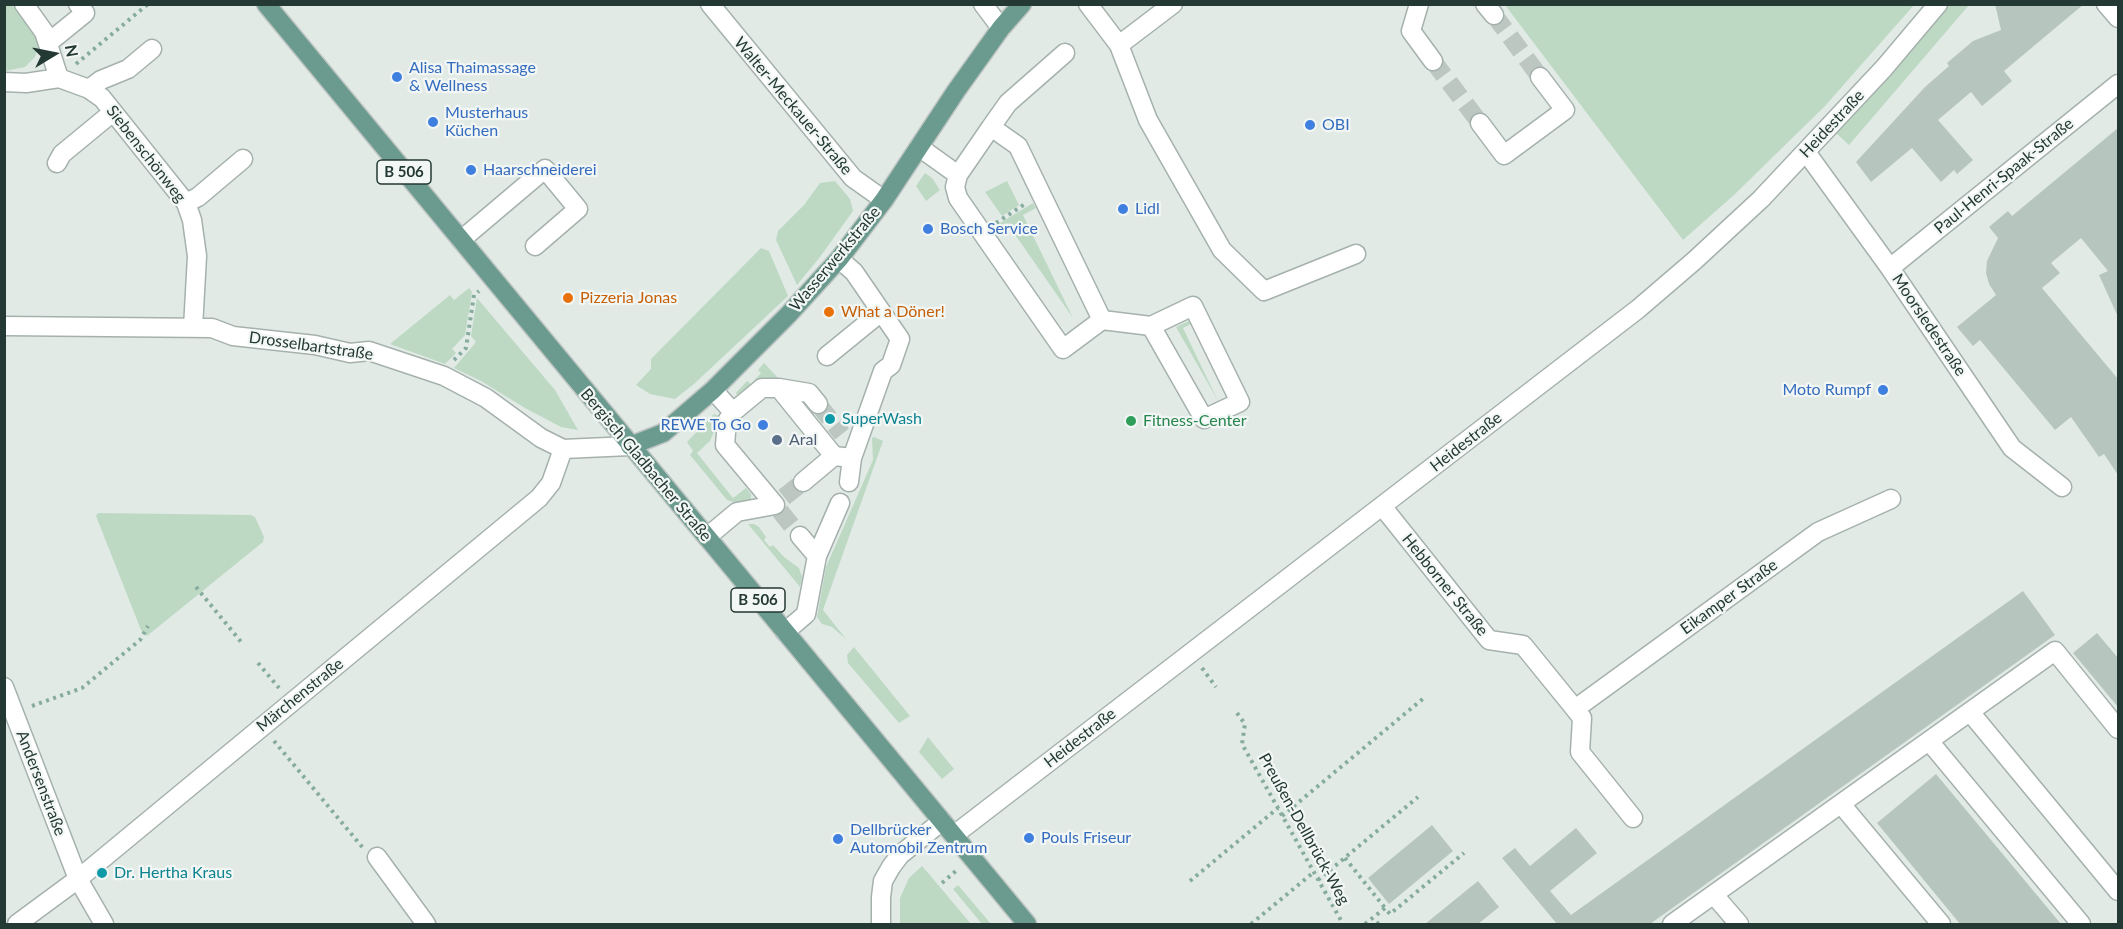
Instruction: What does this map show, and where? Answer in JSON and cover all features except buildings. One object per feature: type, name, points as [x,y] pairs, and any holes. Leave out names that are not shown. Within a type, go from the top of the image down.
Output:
[{"type":"main road","name":"Bergisch Gladbacher Straße","points":[[266,4],[1028,924]]},
{"type":"main road","name":"Wasserwerkstraße","points":[[630,446],[663,433],[713,390],[788,315],[839,259],[884,200],[1001,28],[1022,4]]},
{"type":"street","points":[[24,4],[39,23],[59,78]]},
{"type":"street","points":[[48,43],[86,13],[78,4]]},
{"type":"street","name":"Walter-Meckauer-Straße","points":[[710,4],[853,178],[884,200]]},
{"type":"street","points":[[983,4],[1001,28]]},
{"type":"street","points":[[1088,4],[1119,45],[1148,120],[1222,250],[1264,291],[1356,254]]},
{"type":"street","points":[[1119,45],[1173,4]]},
{"type":"street","points":[[1419,4],[1411,31],[1433,61]]},
{"type":"street","name":"Heidestraße","points":[[954,835],[1638,309],[1761,200],[1884,68],[1938,4]]},
{"type":"street","points":[[2106,4],[2118,18]]},
{"type":"street","points":[[90,89],[101,80],[128,69],[152,49]]},
{"type":"street","points":[[1065,53],[1008,103],[958,175],[955,186],[958,198],[1063,349],[1102,320],[1151,326],[1193,306],[1240,402],[1204,419],[1151,326]]},
{"type":"street","points":[[1480,123],[1504,155],[1565,110],[1540,77]]},
{"type":"street","name":"Siebenschönweg","points":[[4,82],[26,83],[59,78],[90,89],[102,98],[178,190],[192,220],[196,247],[192,328]]},
{"type":"street","name":"Paul-Henri-Spaak-Straße","points":[[1890,268],[2118,84]]},
{"type":"street","points":[[57,163],[62,154],[113,112]]},
{"type":"street","points":[[991,128],[1018,146],[1102,320]]},
{"type":"street","points":[[919,147],[958,175]]},
{"type":"street","name":"Moorsledestraße","points":[[1806,152],[1890,268],[2013,448],[2062,487]]},
{"type":"street","points":[[186,203],[198,197],[243,159]]},
{"type":"street","points":[[461,240],[545,170],[578,209],[535,246]]},
{"type":"street","points":[[803,482],[847,454],[883,371],[891,365],[900,339],[854,272],[839,259]]},
{"type":"street","points":[[827,356],[881,312]]},
{"type":"street","name":"Drosselbartstraße","points":[[4,326],[212,328],[233,336],[315,345],[350,353],[369,351],[444,376],[486,398],[541,438],[563,449]]},
{"type":"street","points":[[707,537],[737,512],[780,504],[725,445],[727,422],[733,412],[762,388],[779,388],[808,393],[818,404]]},
{"type":"street","points":[[779,388],[847,454]]},
{"type":"street","points":[[713,390],[733,412]]},
{"type":"street","points":[[842,434],[847,454],[849,482]]},
{"type":"street","points":[[563,449],[630,446]]},
{"type":"street","name":"Märchenstraße","points":[[16,924],[78,879],[539,498],[551,483],[563,449]]},
{"type":"street","name":"Eikamper Straße","points":[[1575,710],[1818,532],[1891,499]]},
{"type":"street","points":[[785,632],[806,614],[817,556],[840,503]]},
{"type":"street","name":"Hebborner Straße","points":[[1382,506],[1489,640],[1523,645],[1582,718],[1580,752],[1633,818]]},
{"type":"street","points":[[800,536],[817,556]]},
{"type":"street","points":[[1672,924],[2055,651],[2118,729]]},
{"type":"street","name":"Andersenstraße","points":[[4,687],[78,879],[105,924]]},
{"type":"street","points":[[1970,711],[2118,891]]},
{"type":"street","points":[[1929,741],[2081,924]]},
{"type":"street","points":[[1841,804],[1941,924]]},
{"type":"street","points":[[881,924],[883,881],[891,867],[900,855],[942,820]]},
{"type":"street","points":[[377,857],[426,924]]},
{"type":"street","points":[[1714,895],[1738,924]]},
{"type":"path","points":[[59,78],[148,4]]},
{"type":"path","points":[[982,232],[1019,207],[1042,196]]},
{"type":"path","points":[[444,376],[449,366],[466,348],[474,295],[494,279]]},
{"type":"path","points":[[196,587],[242,643]]},
{"type":"path","points":[[33,706],[82,688],[140,640],[148,626]]},
{"type":"path","points":[[258,663],[276,684]]},
{"type":"path","points":[[1282,816],[1425,697]]},
{"type":"path","name":"Preußen-Dellbrück-Weg","points":[[1237,713],[1245,724],[1242,744],[1343,924]]},
{"type":"path","points":[[262,726],[365,850],[377,857]]},
{"type":"path","points":[[1318,880],[1418,797]]},
{"type":"path","points":[[1190,881],[1278,808]]},
{"type":"path","points":[[1345,858],[1390,914],[1464,853]]},
{"type":"path","points":[[1251,924],[1314,872]]},
{"type":"path","points":[[1365,924],[1385,908]]},
{"type":"green space","points":[[5,5],[12,5],[35,32],[38,47],[35,57],[25,67],[5,71]]},
{"type":"green space","points":[[1505,5],[1914,5],[1825,106],[1734,195],[1683,240]]},
{"type":"green space","points":[[1948,5],[1969,5],[1849,145],[1836,133]]},
{"type":"green space","points":[[925,173],[932,178],[940,190],[926,201],[916,186]]},
{"type":"green space","points":[[835,181],[850,199],[853,211],[797,285],[776,240],[778,231],[804,205],[820,183]]},
{"type":"green space","points":[[1007,181],[1019,205],[1002,216],[985,192]]},
{"type":"green space","points":[[1033,203],[1036,208],[1023,215],[1073,318],[1007,223],[994,231],[992,228]]},
{"type":"green space","points":[[761,248],[769,251],[788,296],[675,399],[650,394],[636,385],[651,369],[651,359]]},
{"type":"green space","points":[[469,288],[472,292],[465,335],[452,349],[456,353],[445,364],[390,344],[450,295],[454,300]]},
{"type":"green space","points":[[477,298],[555,390],[578,430],[561,427],[454,368],[476,342],[471,336]]},
{"type":"green space","points":[[1189,321],[1191,324],[1183,328],[1218,401],[1176,327]]},
{"type":"green space","points":[[764,363],[779,379],[761,379],[737,395],[736,393],[747,381],[751,384],[761,373],[758,370]]},
{"type":"green space","points":[[714,414],[719,416],[719,420],[710,441],[697,453],[733,498],[746,488],[751,494],[751,500],[748,502],[736,503],[727,500],[690,455],[693,451],[687,442]]},
{"type":"green space","points":[[872,438],[883,441],[823,610],[846,639],[832,627],[822,624],[817,617],[826,567],[873,460]]},
{"type":"green space","points":[[98,513],[251,515],[255,517],[264,537],[263,542],[147,636],[141,630],[96,516]]},
{"type":"green space","points":[[748,524],[759,527],[766,537],[764,540],[770,547],[773,545],[799,568],[802,577],[800,587]]},
{"type":"green space","points":[[854,647],[910,716],[899,723],[848,663],[847,655]]},
{"type":"green space","points":[[928,737],[954,769],[942,779],[919,752]]},
{"type":"green space","points":[[922,866],[971,924],[900,924],[900,898],[909,878]]},
{"type":"green space","points":[[958,885],[991,924],[982,924],[953,889]]},
{"type":"tunnel","points":[[1494,15],[1540,77]]},
{"type":"tunnel","points":[[1433,61],[1480,123]]},
{"type":"tunnel","points":[[818,404],[842,434]]},
{"type":"tunnel","points":[[784,497],[803,482]]},
{"type":"tunnel","points":[[780,511],[800,536]]},
{"type":"place","name":"Alisa Thaimassage & Wellness","points":[[397,77]]},
{"type":"place","name":"Musterhaus Küchen","points":[[433,122]]},
{"type":"place","name":"OBI","points":[[1310,125]]},
{"type":"place","name":"Haarschneiderei","points":[[471,170]]},
{"type":"place","name":"Lidl","points":[[1123,209]]},
{"type":"place","name":"Bosch Service","points":[[928,229]]},
{"type":"place","name":"Pizzeria Jonas","points":[[568,298]]},
{"type":"place","name":"What a Döner!","points":[[829,312]]},
{"type":"place","name":"Moto Rumpf","points":[[1883,390]]},
{"type":"place","name":"SuperWash","points":[[830,419]]},
{"type":"place","name":"Fitness-Center","points":[[1131,421]]},
{"type":"place","name":"REWE To Go","points":[[763,425]]},
{"type":"place","name":"Aral","points":[[777,440]]},
{"type":"place","name":"Pouls Friseur","points":[[1029,838]]},
{"type":"place","name":"Dellbrücker Automobil Zentrum","points":[[838,839]]},
{"type":"place","name":"Dr. Hertha Kraus","points":[[102,873]]}]
